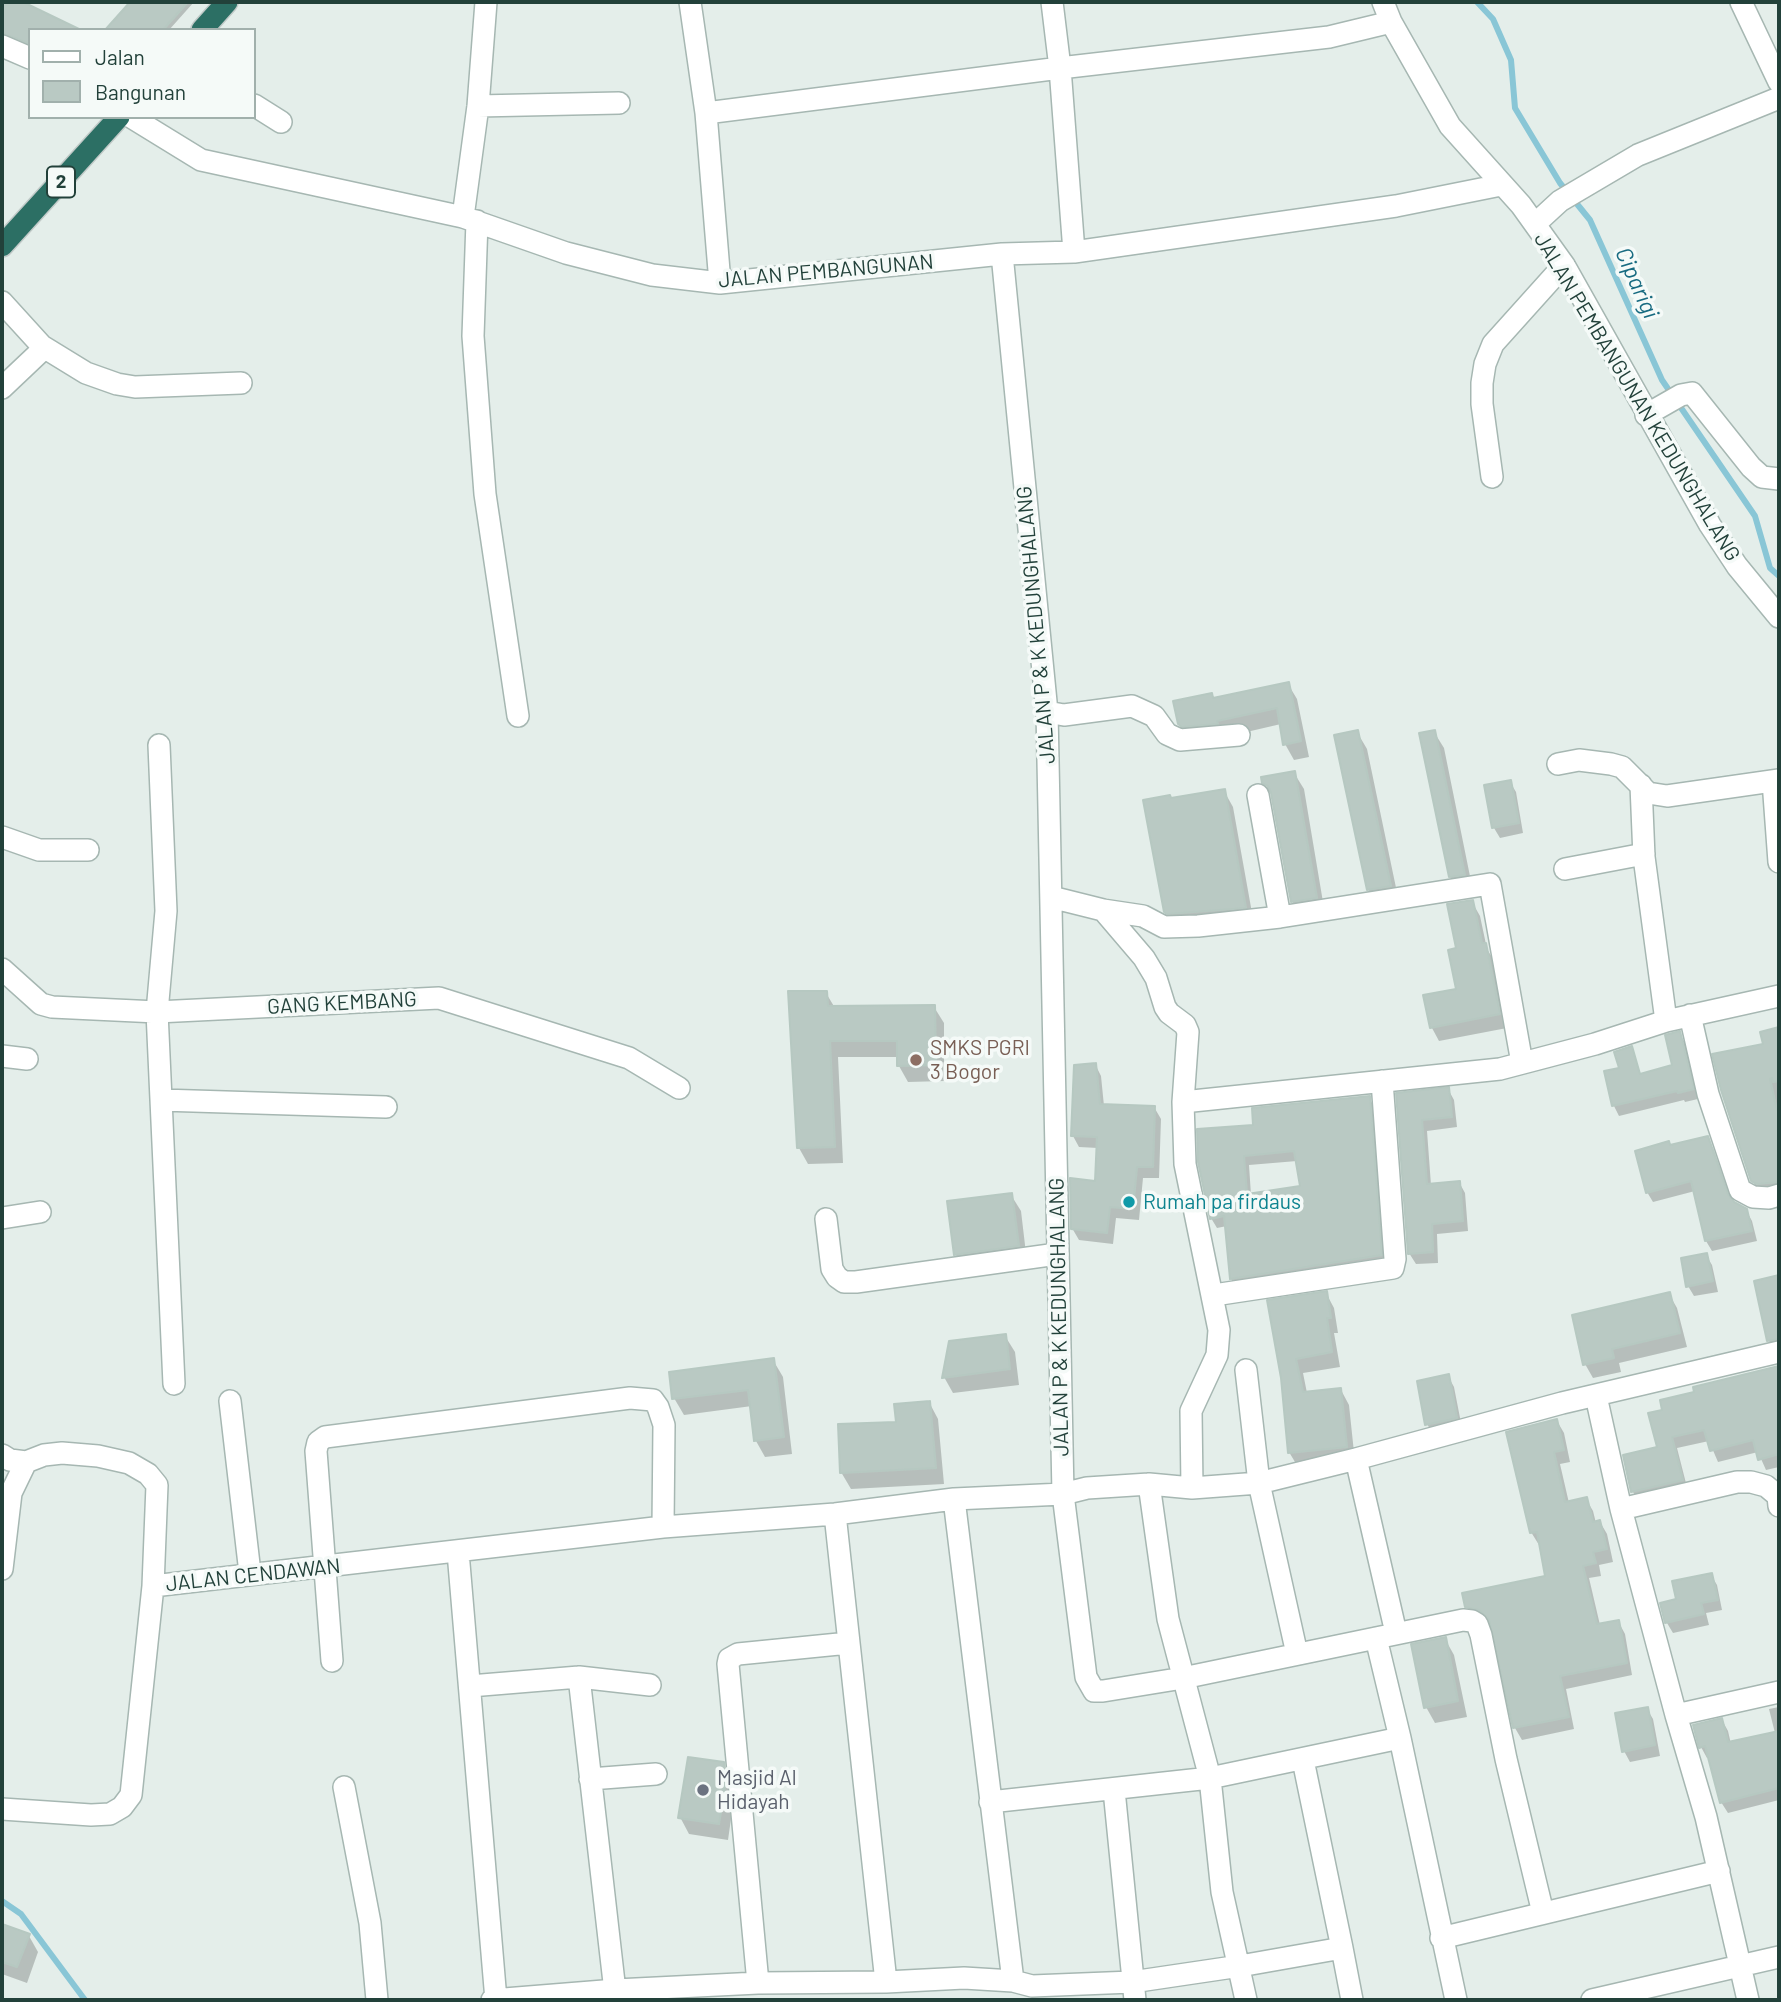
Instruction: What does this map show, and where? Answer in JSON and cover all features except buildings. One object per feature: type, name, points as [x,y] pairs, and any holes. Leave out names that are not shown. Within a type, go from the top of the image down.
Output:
[{"type":"highway","points":[[204,28],[227,2]]},
{"type":"highway","name":"2","points":[[2,246],[118,119]]},
{"type":"street","points":[[486,2],[470,219],[473,337],[485,494],[518,716]]},
{"type":"street","points":[[690,2],[706,113],[720,283]]},
{"type":"street","points":[[1052,2],[1060,68],[1074,252]]},
{"type":"street","name":"JALAN PEMBANGUNAN KEDUNGHALANG","points":[[1383,2],[1391,22],[1450,125],[1521,205],[1564,265],[1651,412],[1710,525],[1737,566],[1779,617]]},
{"type":"street","points":[[1741,2],[1779,82]]},
{"type":"street","points":[[706,113],[1329,37],[1391,22]]},
{"type":"street","points":[[2,46],[28,57]]},
{"type":"street","points":[[1535,224],[1560,201],[1638,155],[1779,98]]},
{"type":"street","points":[[478,106],[619,103]]},
{"type":"street","points":[[256,106],[281,122]]},
{"type":"street","name":"JALAN PEMBANGUNAN","points":[[134,119],[201,160],[470,219],[566,253],[652,275],[720,283],[1002,254],[1074,252],[1396,206],[1501,185]]},
{"type":"street","name":"JALAN P & K KEDUNGHALANG","points":[[1002,254],[1047,712],[1063,1494],[1086,1678],[1091,1688],[1103,1691],[1183,1678],[1462,1620],[1472,1621],[1477,1624],[1543,1913]]},
{"type":"street","points":[[1492,477],[1482,404],[1485,364],[1493,344],[1564,265]]},
{"type":"street","points":[[2,302],[42,346],[86,373],[117,384],[135,387],[241,383]]},
{"type":"street","points":[[2,388],[40,352],[42,346]]},
{"type":"street","points":[[1651,412],[1681,395],[1692,393],[1751,467],[1762,477],[1779,479]]},
{"type":"street","points":[[1047,712],[1064,715],[1132,706],[1154,716],[1167,734],[1180,740],[1239,735]]},
{"type":"street","points":[[159,745],[166,911],[158,1012],[174,1384]]},
{"type":"street","points":[[1558,764],[1579,760],[1622,767],[1648,793],[1667,796],[1776,780],[1779,862]]},
{"type":"street","points":[[1641,785],[1644,853],[1666,1021]]},
{"type":"street","points":[[1258,795],[1280,917]]},
{"type":"street","points":[[2,837],[39,850],[88,850]]},
{"type":"street","points":[[1565,869],[1644,853]]},
{"type":"street","points":[[1051,897],[1103,910],[1143,916],[1164,927],[1198,926],[1280,917],[1490,884],[1522,1063]]},
{"type":"street","points":[[1103,910],[1144,958],[1156,978],[1165,1007],[1186,1028],[1183,1102],[1185,1164],[1214,1295],[1219,1330],[1217,1355],[1191,1411],[1192,1488]]},
{"type":"street","name":"GANG KEMBANG","points":[[2,968],[41,1004],[52,1007],[158,1012],[439,999],[629,1058],[679,1088]]},
{"type":"street","points":[[1183,1102],[1500,1069],[1595,1044],[1666,1021],[1779,996]]},
{"type":"street","points":[[1690,1016],[1708,1094],[1740,1190],[1753,1197],[1769,1198],[1779,1195]]},
{"type":"street","points":[[2,1056],[27,1059]]},
{"type":"street","points":[[1214,1295],[1393,1268],[1395,1259],[1382,1081]]},
{"type":"street","points":[[161,1100],[386,1107]]},
{"type":"street","points":[[2,1218],[40,1212]]},
{"type":"street","points":[[825,1219],[832,1269],[837,1277],[845,1282],[856,1283],[1057,1254]]},
{"type":"street","name":"JALAN CENDAWAN","points":[[26,1462],[44,1455],[62,1453],[98,1456],[129,1463],[153,1478],[157,1497],[153,1586],[663,1527],[835,1514],[954,1499],[1063,1494],[1087,1488],[1149,1484],[1192,1488],[1259,1483],[1779,1352]]},
{"type":"street","points":[[1246,1370],[1259,1483],[1297,1654]]},
{"type":"street","points":[[1596,1396],[1621,1509],[1675,1715],[1706,1817],[1748,2000]]},
{"type":"street","points":[[332,1661],[327,1567],[316,1451],[318,1442],[325,1437],[630,1398],[653,1399],[662,1416],[664,1434],[663,1527]]},
{"type":"street","points":[[230,1402],[250,1573]]},
{"type":"street","points":[[2,1455],[10,1460],[26,1462],[10,1493],[2,1569]]},
{"type":"street","points":[[1356,1459],[1386,1635],[1400,1738],[1456,2000]]},
{"type":"street","points":[[1621,1509],[1737,1482],[1766,1486],[1779,1499]]},
{"type":"street","points":[[1149,1484],[1168,1619],[1210,1778],[1222,1892],[1246,2000]]},
{"type":"street","points":[[954,1499],[990,1802],[1026,1989]]},
{"type":"street","points":[[835,1514],[886,1982]]},
{"type":"street","points":[[458,1552],[494,2000],[964,1978],[1026,1989],[1134,1991],[1240,1966],[1342,1948]]},
{"type":"street","points":[[2,1809],[110,1814],[122,1807],[131,1795],[153,1586]]},
{"type":"street","points":[[771,1989],[729,1659],[738,1654],[849,1643]]},
{"type":"street","points":[[470,1686],[579,1677],[650,1685]]},
{"type":"street","points":[[579,1677],[616,1995]]},
{"type":"street","points":[[1675,1715],[1779,1692]]},
{"type":"street","points":[[990,1802],[1210,1778],[1400,1738]]},
{"type":"street","points":[[1303,1760],[1352,2000]]},
{"type":"street","points":[[590,1779],[656,1774]]},
{"type":"street","points":[[344,1787],[370,1923],[377,2000]]},
{"type":"street","points":[[1114,1790],[1134,1991]]},
{"type":"street","points":[[1441,1938],[1719,1871]]},
{"type":"street","points":[[1591,2000],[1779,1957]]},
{"type":"waterway","name":"Ciparigi","points":[[1477,2],[1493,19],[1511,60],[1515,108],[1560,183],[1590,220],[1662,380],[1755,516],[1770,568],[1779,576]]},
{"type":"waterway","points":[[2,1901],[21,1914],[85,2000]]},
{"type":"place","name":"SMKS PGRI 3 Bogor","points":[[916,1060]]},
{"type":"place","name":"Rumah pa firdaus","points":[[1129,1202]]},
{"type":"place","name":"Masjid Al Hidayah","points":[[703,1790]]}]
